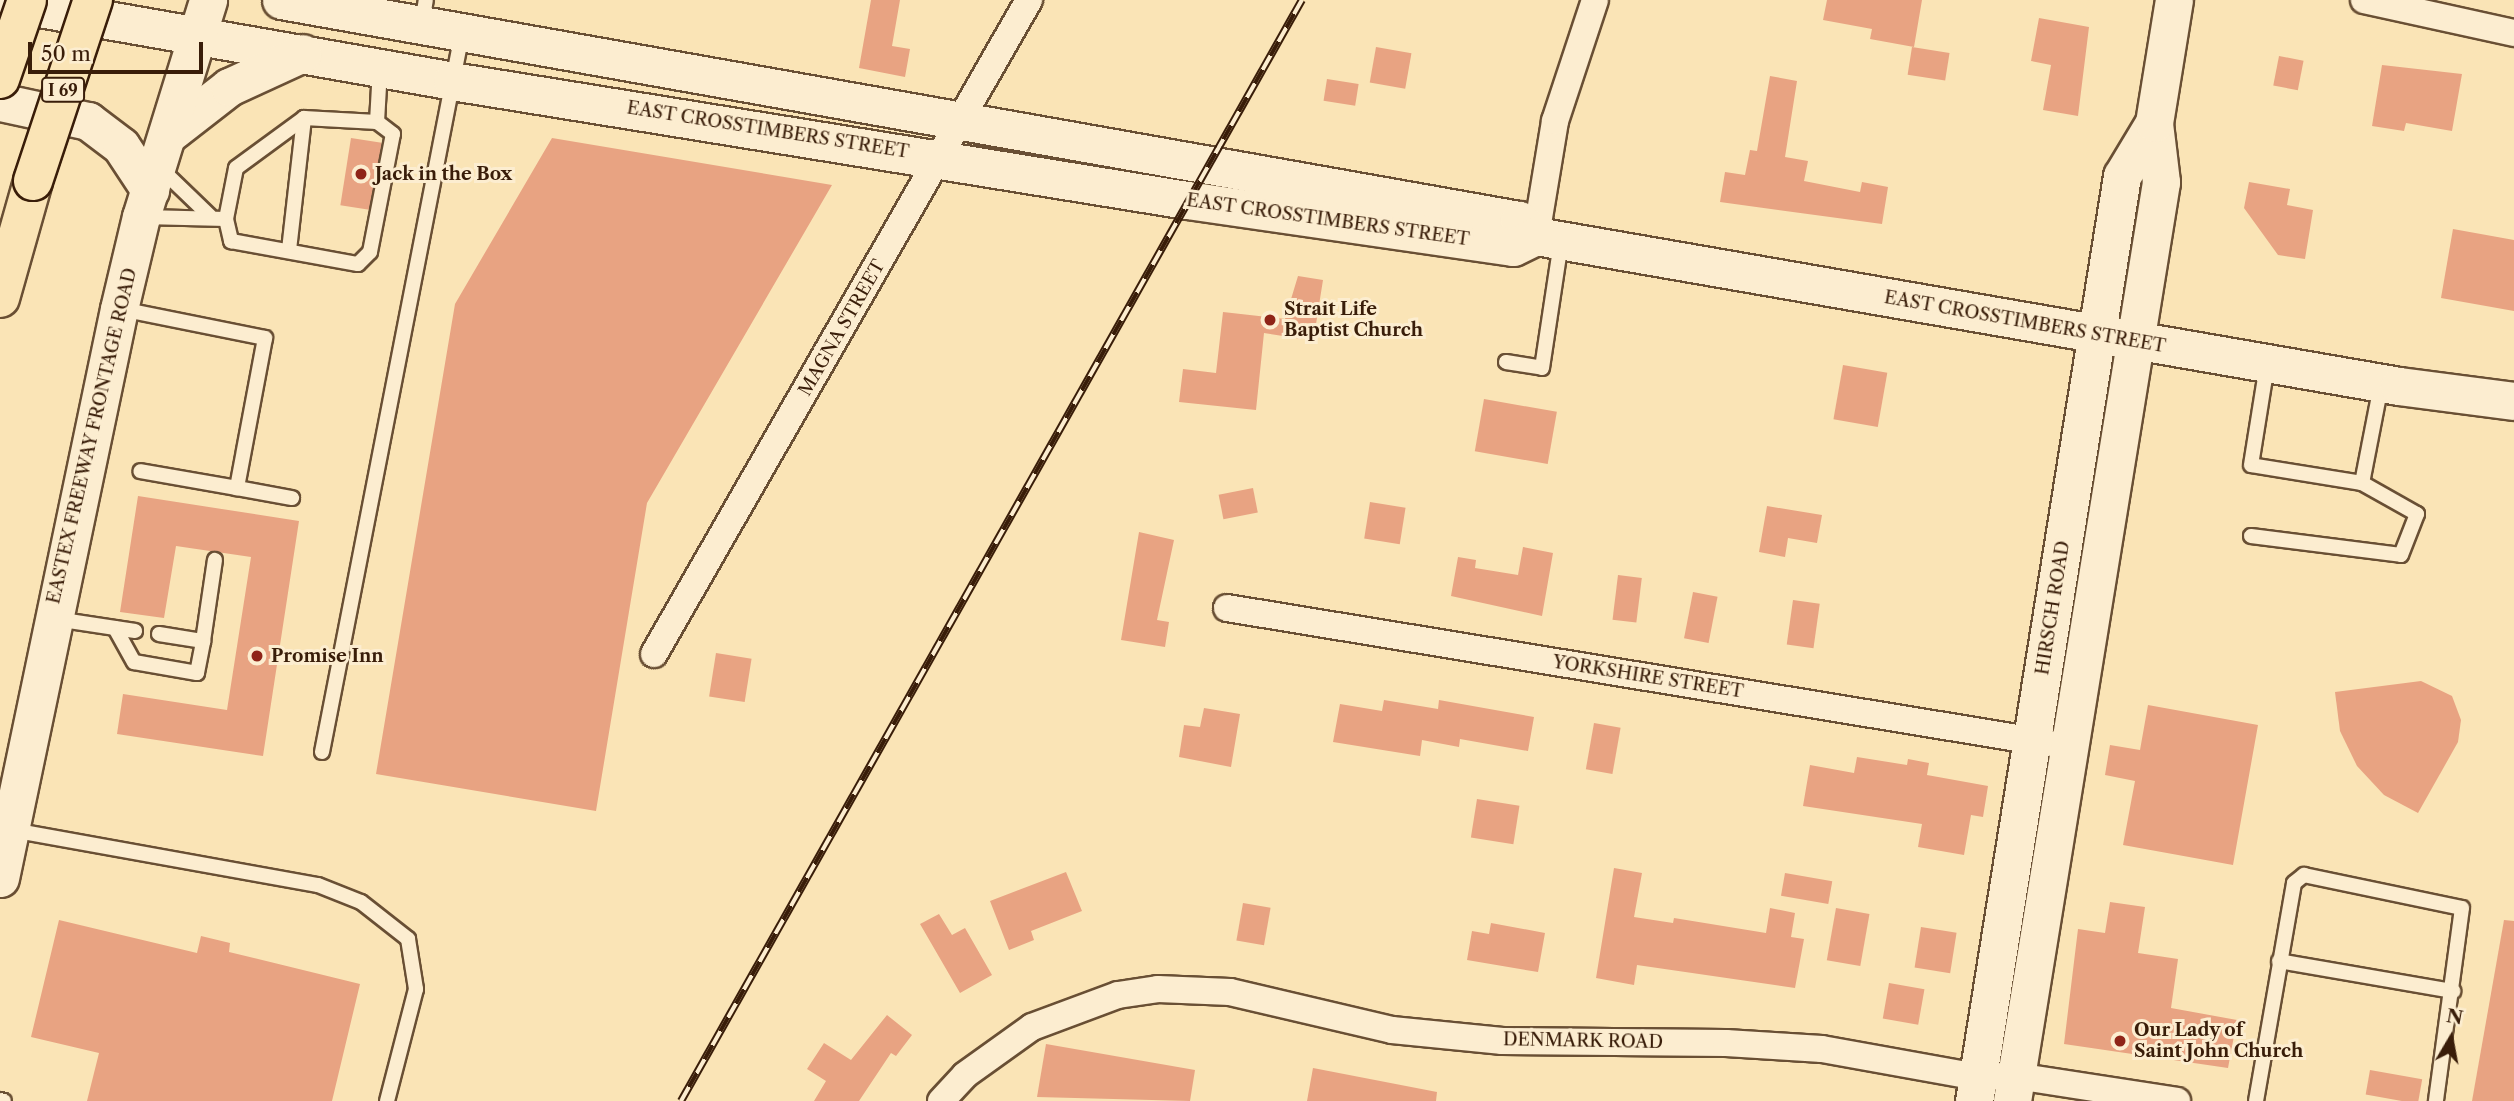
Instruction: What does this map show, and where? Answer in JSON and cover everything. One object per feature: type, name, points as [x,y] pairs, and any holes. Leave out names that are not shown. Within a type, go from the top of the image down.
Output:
[{"type":"highway","points":[[0,79],[27,0]]},
{"type":"highway","name":"I 69","points":[[0,298],[33,181],[93,0]]},
{"type":"main road","name":"EAST CROSSTIMBERS STREET","points":[[281,0],[424,13],[463,33],[959,123],[1519,220],[1549,238],[2267,364],[2514,401]]},
{"type":"main road","name":"HIRSCH ROAD","points":[[2014,1088],[2161,182],[2154,123],[2174,0]]},
{"type":"main road","name":"EAST CROSSTIMBERS STREET","points":[[0,1],[203,16],[303,53],[452,81],[1513,247],[1549,238]]},
{"type":"main road","name":"EASTEX FREEWAY FRONTAGE ROAD","points":[[0,878],[51,618],[119,309],[203,16]]},
{"type":"main road","points":[[0,102],[88,121],[155,176],[229,87],[303,53]]},
{"type":"main road","name":"HIRSCH ROAD","points":[[1976,1089],[2122,176],[2154,123]]},
{"type":"main road","points":[[0,908],[8,830]]},
{"type":"street","name":"MAGNA STREET","points":[[654,654],[1029,0]]},
{"type":"street","points":[[1549,238],[1555,121],[1595,0]]},
{"type":"street","points":[[2364,0],[2514,33]]},
{"type":"street","name":"YORKSHIRE STREET","points":[[1227,608],[2069,747]]},
{"type":"street","name":"DENMARK ROAD","points":[[941,1101],[1002,1046],[1069,1010],[1118,995],[1199,989],[1392,1030],[1502,1041],[1726,1043],[1822,1049],[1976,1089],[2014,1088],[2176,1101]]},
{"type":"lane","points":[[322,752],[463,33]]},
{"type":"lane","points":[[377,122],[380,67]]},
{"type":"lane","points":[[289,250],[304,118]]},
{"type":"lane","points":[[304,118],[377,122],[393,134],[370,252],[358,264],[231,241],[226,219],[236,168],[304,118]]},
{"type":"lane","points":[[155,176],[209,216]]},
{"type":"lane","points":[[155,176],[209,216],[226,219]]},
{"type":"lane","points":[[1506,362],[1542,369],[1549,238]]},
{"type":"lane","points":[[119,309],[265,338],[237,488]]},
{"type":"lane","points":[[2251,536],[2401,555],[2417,514],[2362,484],[2251,465],[2267,364]]},
{"type":"lane","points":[[2362,484],[2381,383]]},
{"type":"lane","points":[[140,471],[292,498]]},
{"type":"lane","points":[[115,628],[134,662],[197,673],[215,560]]},
{"type":"lane","points":[[51,618],[135,631]]},
{"type":"lane","points":[[159,634],[202,641]]},
{"type":"lane","points":[[8,830],[318,885],[361,902],[408,939],[416,989],[387,1101]]},
{"type":"lane","points":[[2256,1101],[2294,883],[2304,875],[2457,903],[2464,918],[2437,1101]]},
{"type":"lane","points":[[2279,961],[2453,991]]},
{"type":"building","points":[[871,0],[900,0],[892,46],[910,49],[905,77],[859,68]]},
{"type":"building","points":[[1827,0],[1922,0],[1914,47],[1870,39],[1872,29],[1823,20]]},
{"type":"building","points":[[2039,18],[2089,27],[2078,116],[2043,110],[2051,65],[2031,61]]},
{"type":"building","points":[[1376,47],[1411,53],[1405,89],[1370,82]]},
{"type":"building","points":[[1912,47],[1950,53],[1945,81],[1908,75]]},
{"type":"building","points":[[2279,56],[2304,61],[2298,90],[2273,85]]},
{"type":"building","points":[[2382,65],[2462,74],[2452,131],[2406,123],[2404,131],[2372,126]]},
{"type":"building","points":[[1770,76],[1797,81],[1785,157],[1808,161],[1804,181],[1860,192],[1862,182],[1888,187],[1882,224],[1720,202],[1725,172],[1745,175],[1750,150],[1757,151]]},
{"type":"building","points":[[1327,79],[1359,84],[1355,106],[1324,101]]},
{"type":"building","name":"Jack in the Box","points":[[351,138],[382,143],[371,210],[340,205]]},
{"type":"building","points":[[552,138],[832,185],[647,503],[596,811],[376,774],[455,304]]},
{"type":"building","points":[[2249,182],[2290,189],[2287,205],[2313,210],[2305,259],[2278,255],[2244,208]]},
{"type":"building","points":[[2453,229],[2514,240],[2514,311],[2441,298]]},
{"type":"building","points":[[1298,276],[1323,280],[1316,324],[1305,323],[1302,339],[1264,333],[1256,410],[1179,402],[1183,369],[1216,373],[1223,312],[1285,319]]},
{"type":"building","points":[[1843,365],[1887,373],[1878,427],[1833,419]]},
{"type":"building","points":[[1484,399],[1557,412],[1548,464],[1475,451]]},
{"type":"building","points":[[1253,488],[1258,513],[1223,519],[1219,495]]},
{"type":"building","name":"Promise Inn","points":[[138,496],[299,521],[263,756],[117,734],[123,694],[227,710],[251,557],[176,546],[164,618],[120,612]]},
{"type":"building","points":[[1370,502],[1406,508],[1400,544],[1364,539]]},
{"type":"building","points":[[1767,506],[1822,515],[1817,543],[1788,538],[1785,557],[1759,552]]},
{"type":"building","points":[[1139,532],[1174,540],[1157,620],[1169,622],[1165,647],[1121,640]]},
{"type":"building","points":[[1523,547],[1553,553],[1542,616],[1451,596],[1458,557],[1476,560],[1475,568],[1518,575]]},
{"type":"building","points":[[1618,575],[1642,578],[1636,623],[1613,620]]},
{"type":"building","points":[[1693,592],[1718,597],[1709,643],[1684,638]]},
{"type":"building","points":[[1793,600],[1820,604],[1813,648],[1787,645]]},
{"type":"building","points":[[716,653],[752,659],[745,702],[709,696]]},
{"type":"building","points":[[2421,681],[2452,696],[2461,720],[2458,742],[2418,813],[2384,795],[2357,766],[2340,731],[2335,692]]},
{"type":"building","points":[[1384,700],[1438,709],[1439,700],[1534,717],[1528,751],[1460,739],[1459,747],[1422,740],[1420,756],[1333,742],[1340,704],[1382,711]]},
{"type":"building","points":[[2148,705],[2258,725],[2233,865],[2123,845],[2135,781],[2105,775],[2110,745],[2140,750]]},
{"type":"building","points":[[1204,708],[1240,714],[1231,767],[1179,757],[1184,725],[1200,727]]},
{"type":"building","points":[[1594,723],[1621,728],[1612,774],[1586,769]]},
{"type":"building","points":[[1857,757],[1907,765],[1908,759],[1929,763],[1927,775],[1988,786],[1983,817],[1971,815],[1964,855],[1918,847],[1922,824],[1803,806],[1810,765],[1854,773]]},
{"type":"building","points":[[1477,799],[1519,806],[1513,844],[1471,838]]},
{"type":"building","points":[[1614,868],[1642,873],[1634,917],[1673,923],[1674,918],[1766,933],[1770,908],[1795,913],[1791,937],[1804,939],[1795,988],[1637,965],[1634,985],[1596,978]]},
{"type":"building","points":[[1066,872],[1082,911],[1031,931],[1034,940],[1009,950],[990,901]]},
{"type":"building","points":[[1785,873],[1832,881],[1828,904],[1781,896]]},
{"type":"building","points":[[2110,902],[2145,907],[2138,953],[2178,959],[2171,1008],[2237,1020],[2228,1068],[2064,1044],[2078,929],[2105,933]]},
{"type":"building","points":[[1243,903],[1271,908],[1264,945],[1236,940]]},
{"type":"building","points":[[1836,908],[1869,914],[1860,966],[1827,960]]},
{"type":"building","points":[[939,914],[952,935],[965,928],[992,975],[960,993],[920,924]]},
{"type":"building","points":[[59,920],[197,953],[201,936],[230,943],[229,952],[360,984],[332,1101],[87,1101],[99,1053],[31,1037]]},
{"type":"building","points":[[2504,920],[2514,921],[2514,1101],[2472,1101]]},
{"type":"building","points":[[1491,923],[1545,933],[1538,972],[1467,960],[1472,931],[1489,934]]},
{"type":"building","points":[[1921,927],[1957,933],[1950,973],[1915,967]]},
{"type":"building","points":[[1889,983],[1924,989],[1918,1025],[1883,1018]]},
{"type":"building","points":[[887,1015],[912,1035],[896,1056],[891,1053],[859,1101],[814,1101],[826,1081],[807,1069],[824,1043],[851,1060]]},
{"type":"building","points":[[1046,1044],[1195,1070],[1190,1101],[1037,1097]]},
{"type":"building","points":[[1313,1068],[1437,1092],[1436,1101],[1307,1101]]},
{"type":"building","points":[[2370,1070],[2422,1079],[2418,1101],[2366,1095]]},
{"type":"railway","points":[[681,1101],[1302,0]]},
{"type":"place","name":"Jack in the Box","points":[[361,174]]},
{"type":"place","name":"Strait Life Baptist Church","points":[[1270,320]]},
{"type":"place","name":"Promise Inn","points":[[257,656]]},
{"type":"place","name":"Our Lady of Saint John Church","points":[[2120,1041]]}]
